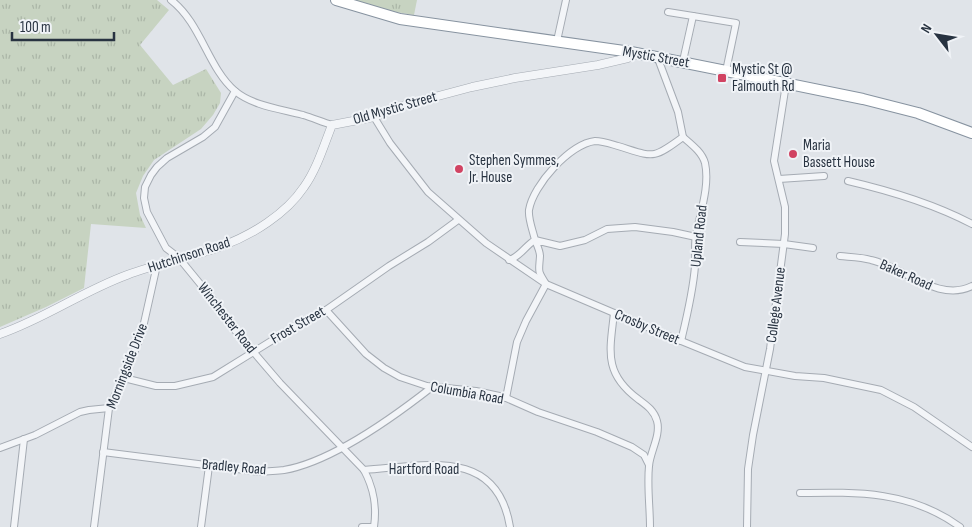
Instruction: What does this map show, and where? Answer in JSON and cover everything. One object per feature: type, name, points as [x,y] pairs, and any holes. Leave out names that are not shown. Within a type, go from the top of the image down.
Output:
[{"type":"highway","name":"Mystic Street","points":[[336,0],[400,19],[657,56],[863,99],[918,113],[972,133]]},
{"type":"street","name":"Old Mystic Street","points":[[172,0],[180,7],[195,28],[221,74],[235,91],[248,99],[270,107],[332,125],[374,117],[397,107],[472,87],[598,65],[628,58],[639,53]]},
{"type":"street","points":[[557,41],[566,0]]},
{"type":"street","points":[[668,12],[736,23],[726,71]]},
{"type":"street","points":[[683,62],[693,16]]},
{"type":"street","points":[[506,398],[517,342],[546,284],[539,272],[538,263],[540,255],[529,212],[533,198],[549,174],[570,153],[584,145],[595,142],[608,143],[649,156],[662,152],[683,136],[678,112],[657,56]]},
{"type":"street","name":"College Avenue","points":[[747,527],[748,468],[758,406],[767,371],[784,244],[785,207],[780,179],[774,161],[786,84]]},
{"type":"street","name":"Winchester Road","points":[[235,91],[214,126],[203,138],[167,158],[151,175],[144,198],[147,212],[166,248],[179,258],[215,302],[233,328],[280,383],[364,470],[370,481],[375,503],[374,527]]},
{"type":"street","name":"Crosby Street","points":[[374,117],[390,143],[422,186],[458,220],[509,260],[546,284],[745,366],[795,376],[855,383],[881,390],[914,407],[972,447]]},
{"type":"street","name":"Hutchinson Road","points":[[0,334],[127,275],[222,246],[249,233],[273,218],[292,202],[305,187],[315,168],[332,125]]},
{"type":"street","name":"Upland Road","points":[[681,341],[691,300],[696,264],[696,238],[705,184],[705,162],[696,148],[683,136]]},
{"type":"street","points":[[780,179],[824,176]]},
{"type":"street","points":[[848,181],[888,190],[919,200],[936,206],[972,224]]},
{"type":"street","name":"Frost Street","points":[[124,378],[156,386],[175,386],[214,377],[253,351],[326,310],[458,220]]},
{"type":"street","points":[[509,260],[516,258],[526,246],[535,240],[560,246],[585,240],[607,229],[635,228],[673,232],[696,238]]},
{"type":"street","points":[[740,242],[784,244],[812,248]]},
{"type":"street","name":"Baker Road","points":[[840,256],[871,260],[946,291],[964,290],[972,286]]},
{"type":"street","name":"Morningside Drive","points":[[94,527],[110,408],[142,332],[157,265]]},
{"type":"street","name":"Columbia Road","points":[[326,310],[349,337],[384,368],[400,377],[432,387],[476,392],[506,398],[538,412],[597,432],[632,448],[644,455],[649,466]]},
{"type":"street","points":[[614,313],[609,348],[612,364],[625,388],[647,405],[655,414],[658,424],[649,466],[650,527]]},
{"type":"street","name":"Bradley Road","points":[[104,452],[261,472],[284,470],[304,464],[341,448],[413,402],[432,387]]},
{"type":"street","points":[[0,448],[24,439],[80,412],[110,408]]},
{"type":"street","points":[[14,527],[24,439]]},
{"type":"street","name":"Hartford Road","points":[[364,470],[430,465],[455,466],[469,469],[483,477],[494,488],[506,509],[510,527]]},
{"type":"street","points":[[201,527],[208,466]]},
{"type":"street","points":[[800,493],[860,492],[888,497],[932,510],[960,527]]},
{"type":"street","points":[[362,527],[374,527]]},
{"type":"green space","points":[[0,0],[157,0],[169,10],[140,45],[173,85],[206,69],[221,93],[220,103],[201,129],[154,160],[143,176],[136,193],[140,215],[146,228],[91,224],[84,288],[0,327]]},
{"type":"green space","points":[[353,0],[417,0],[414,15],[379,9]]},
{"type":"place","name":"Mystic St @ Falmouth Rd","points":[[722,78]]},
{"type":"place","name":"Maria Bassett House","points":[[793,154]]},
{"type":"place","name":"Stephen Symmes, Jr. House","points":[[459,169]]}]
